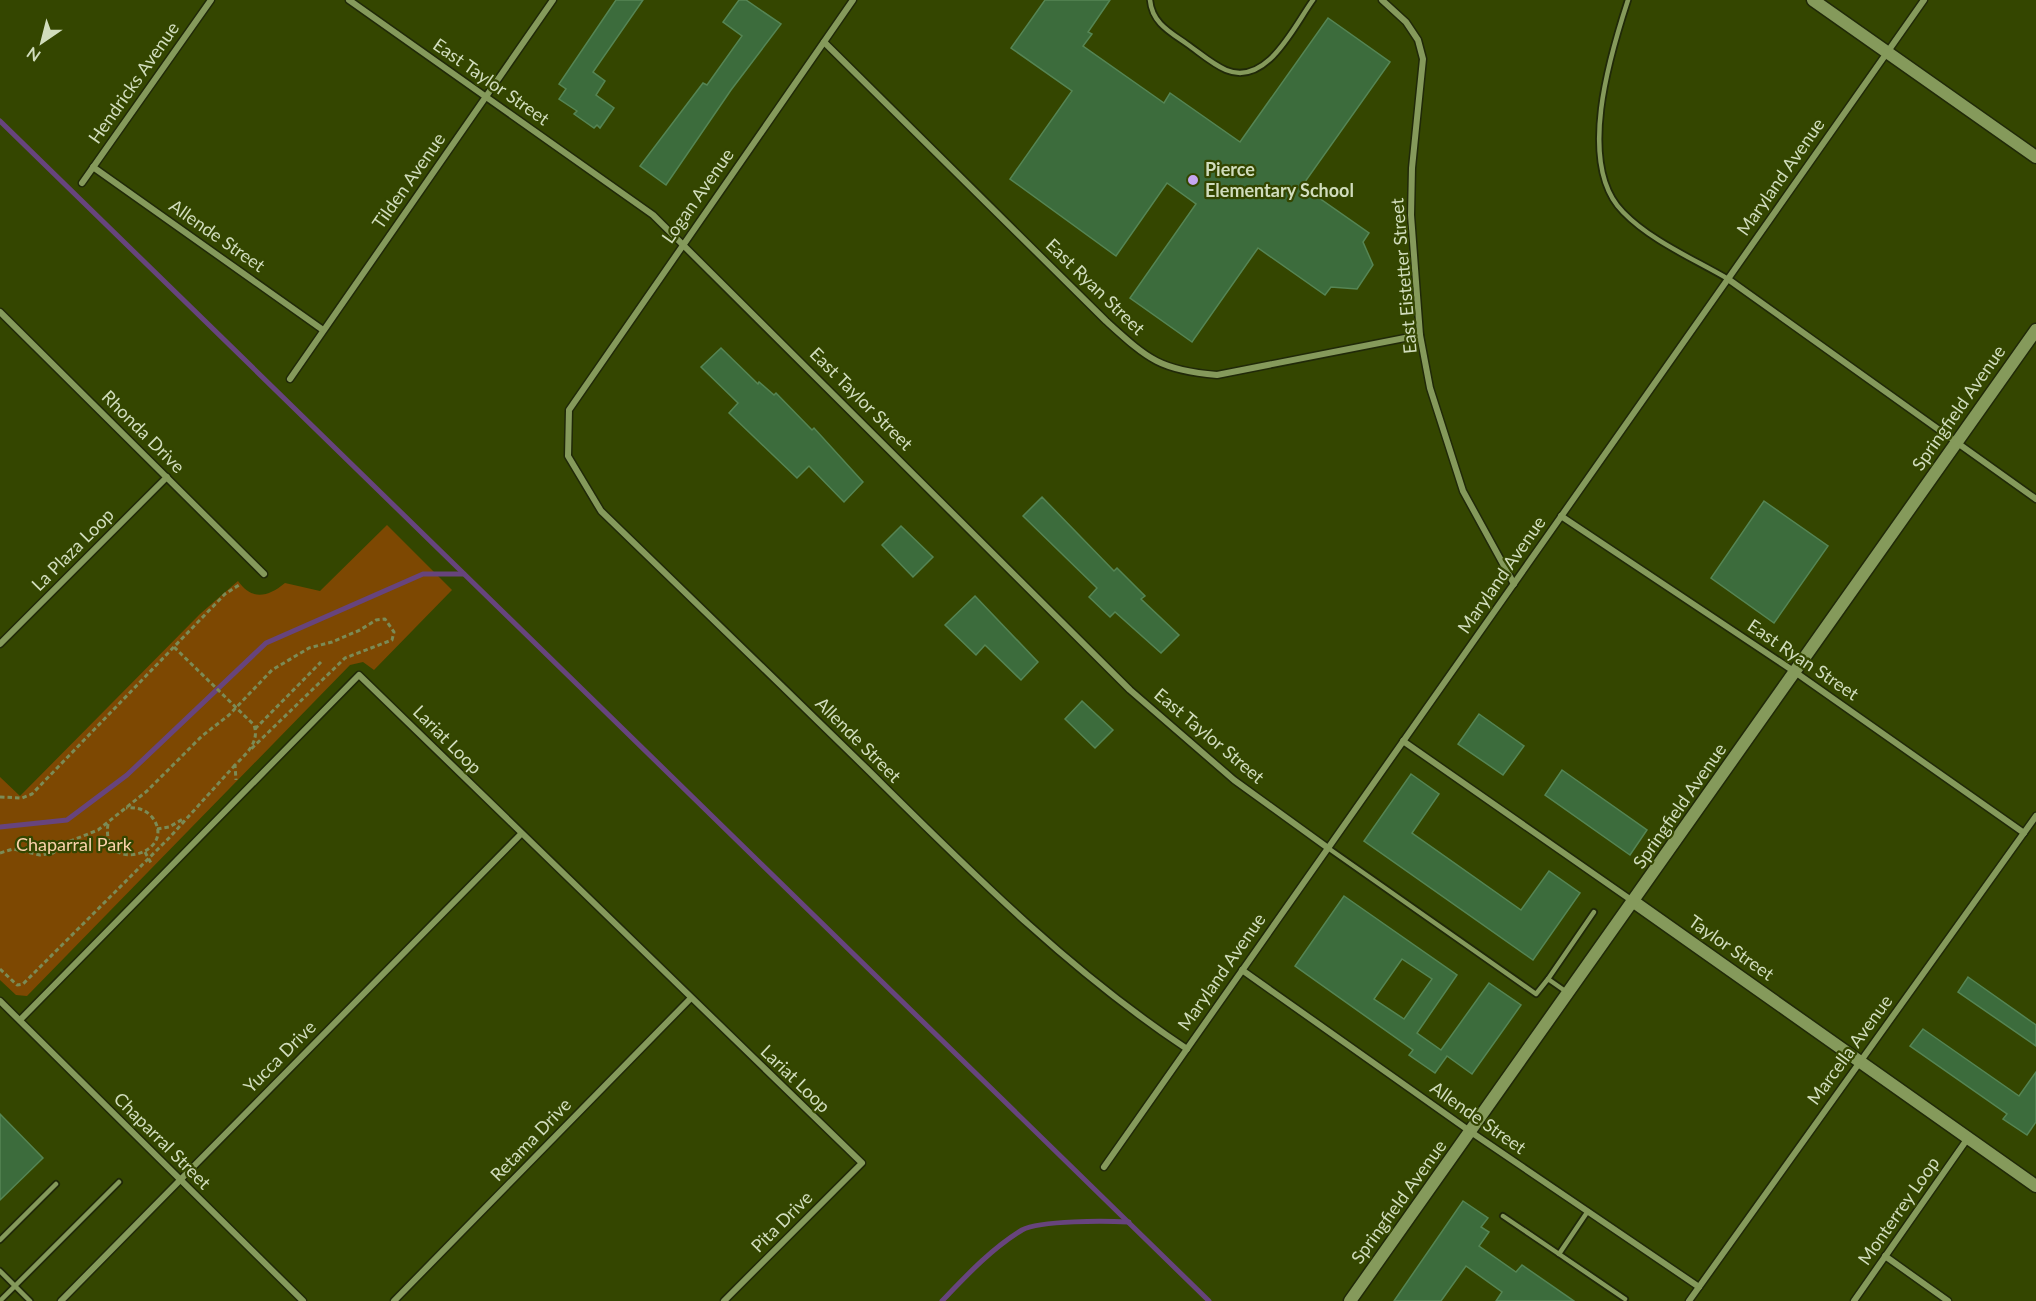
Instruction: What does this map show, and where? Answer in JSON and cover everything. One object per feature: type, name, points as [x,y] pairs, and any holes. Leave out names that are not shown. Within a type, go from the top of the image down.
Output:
[{"type":"main road","points":[[1813,0],[2036,157]]},
{"type":"main road","name":"Springfield Avenue","points":[[1350,1301],[2036,330]]},
{"type":"main road","name":"Taylor Street","points":[[1634,902],[2036,1186]]},
{"type":"street","name":"Hendricks Avenue","points":[[82,183],[211,0]]},
{"type":"street","name":"East Taylor Street","points":[[349,0],[653,215],[684,243],[1130,690],[1234,780],[1328,848]]},
{"type":"street","name":"Tilden Avenue","points":[[290,379],[553,0]]},
{"type":"street","name":"Logan Avenue","points":[[569,410],[854,0]]},
{"type":"street","name":"East Eistetter Street","points":[[1382,0],[1406,22],[1418,40],[1423,59],[1412,168],[1411,215],[1420,335],[1430,388],[1463,490],[1514,584]]},
{"type":"street","name":"Maryland Avenue","points":[[1104,1167],[1924,0]]},
{"type":"street","name":"East Ryan Street","points":[[824,42],[1106,321],[1137,349],[1163,366],[1187,372],[1217,375],[1420,335]]},
{"type":"street","name":"Allende Street","points":[[93,167],[324,330]]},
{"type":"street","points":[[1728,279],[2036,499]]},
{"type":"street","name":"Rhonda Drive","points":[[0,312],[264,574]]},
{"type":"street","name":"Allende Street","points":[[569,410],[568,456],[601,511],[994,895],[1065,959],[1141,1019],[1187,1049]]},
{"type":"street","name":"La Plaza Loop","points":[[0,645],[167,477]]},
{"type":"street","name":"East Ryan Street","points":[[1561,516],[1795,672],[2024,833]]},
{"type":"street","name":"Lariat Loop","points":[[20,1020],[359,675],[862,1164]]},
{"type":"street","name":"Taylor Street","points":[[1403,741],[1634,902]]},
{"type":"street","name":"Marcella Avenue","points":[[1689,1301],[2036,816]]},
{"type":"street","name":"Yucca Drive","points":[[61,1301],[521,834]]},
{"type":"street","name":"Allende Street","points":[[1242,970],[1471,1132],[1699,1287]]},
{"type":"street","name":"Retama Drive","points":[[394,1301],[690,999]]},
{"type":"street","name":"Chaparral Street","points":[[0,1001],[303,1301]]},
{"type":"street","name":"Monterrey Loop","points":[[1854,1301],[1968,1138]]},
{"type":"street","name":"Pita Drive","points":[[724,1301],[862,1164]]},
{"type":"street","points":[[1885,1256],[1948,1301]]},
{"type":"lane","points":[[1150,0],[1160,25],[1219,67],[1238,73],[1254,71],[1268,62],[1313,0]]},
{"type":"lane","points":[[1628,0],[1605,88],[1600,159],[1606,184],[1614,202],[1629,218],[1728,279]]},
{"type":"lane","points":[[1328,848],[1536,994],[1594,912]]},
{"type":"lane","points":[[1548,979],[1569,994]]},
{"type":"lane","points":[[0,1300],[119,1182]]},
{"type":"lane","points":[[0,1240],[56,1184]]},
{"type":"lane","points":[[1559,1254],[1588,1211]]},
{"type":"lane","points":[[1503,1216],[1625,1299]]},
{"type":"lane","points":[[0,1271],[30,1301]]},
{"type":"path","points":[[0,797],[22,798],[32,794],[225,594],[239,585]]},
{"type":"path","points":[[0,853],[13,849],[40,855],[53,853],[68,842],[98,830],[147,791],[272,670],[309,648],[353,634],[380,618],[389,621],[394,637],[388,643],[357,651],[345,657],[235,765],[148,859],[23,984],[17,985],[0,969]]},
{"type":"path","points":[[174,647],[235,706],[255,729],[256,738],[249,752]]},
{"type":"path","points":[[255,729],[321,662]]},
{"type":"path","points":[[235,765],[236,780]]},
{"type":"path","points":[[108,822],[108,838],[117,851],[133,856],[145,852],[153,844],[156,830],[154,821],[144,810],[136,807],[121,810]]},
{"type":"path","points":[[156,830],[169,827],[185,818]]},
{"type":"path","points":[[145,852],[152,865]]},
{"type":"green space","name":"Chaparral Park","points":[[387,525],[452,590],[374,670],[363,662],[350,665],[27,996],[16,995],[0,980],[0,777],[20,796],[200,614],[238,581],[249,592],[260,595],[285,583],[320,591]]},
{"type":"building","points":[[616,0],[643,0],[593,72],[605,81],[596,95],[614,108],[600,128],[597,125],[594,128],[574,114],[577,111],[559,99],[566,89],[559,84]]},
{"type":"building","points":[[739,0],[746,0],[781,24],[731,90],[666,185],[640,166],[703,83],[707,85],[742,36],[723,22]]},
{"type":"building","points":[[1045,0],[1110,0],[1088,32],[1092,34],[1083,46],[1164,103],[1170,93],[1240,142],[1328,18],[1390,62],[1302,186],[1369,233],[1363,242],[1373,265],[1357,289],[1331,287],[1325,295],[1258,248],[1192,342],[1130,298],[1196,204],[1167,183],[1116,256],[1010,179],[1072,91],[1011,48]]},
{"type":"building","points":[[721,348],[758,384],[759,382],[774,395],[776,393],[812,430],[814,428],[863,482],[844,502],[809,466],[797,478],[729,413],[738,403],[701,367]]},
{"type":"building","points":[[1042,497],[1114,571],[1117,568],[1145,596],[1141,599],[1179,635],[1161,653],[1115,612],[1110,617],[1089,597],[1097,588],[1023,516]]},
{"type":"building","points":[[1764,501],[1828,546],[1774,623],[1711,578]]},
{"type":"building","points":[[901,526],[933,557],[913,577],[882,545]]},
{"type":"building","points":[[975,596],[1038,662],[1021,680],[985,645],[976,655],[945,625]]},
{"type":"building","points":[[1082,701],[1113,730],[1095,748],[1065,719]]},
{"type":"building","points":[[1479,714],[1524,746],[1503,775],[1458,744]]},
{"type":"building","points":[[1562,770],[1647,830],[1630,855],[1545,795]]},
{"type":"building","points":[[1411,774],[1439,794],[1412,833],[1521,910],[1549,871],[1580,893],[1533,960],[1364,841]]},
{"type":"building","points":[[1344,896],[1457,975],[1417,1033],[1441,1050],[1489,983],[1521,1005],[1472,1074],[1447,1056],[1435,1073],[1409,1055],[1413,1050],[1295,966]],"holes":[[[1402,959],[1432,979],[1404,1019],[1374,999]]]},
{"type":"building","points":[[1968,977],[2036,1025],[2036,1046],[1958,992]]},
{"type":"building","points":[[1923,1029],[2019,1096],[2036,1072],[2036,1122],[2027,1135],[2003,1119],[2007,1114],[1910,1046]]},
{"type":"building","points":[[0,1114],[43,1158],[0,1200]]},
{"type":"building","points":[[1463,1201],[1488,1218],[1481,1227],[1489,1232],[1479,1246],[1516,1272],[1522,1265],[1574,1301],[1496,1301],[1502,1292],[1466,1266],[1441,1301],[1394,1301]]},
{"type":"waterway","points":[[0,121],[1209,1301]]},
{"type":"waterway","points":[[0,827],[67,820],[127,775],[266,643],[423,574],[464,574]]},
{"type":"waterway","points":[[942,1301],[990,1254],[1022,1230],[1044,1224],[1090,1221],[1129,1222]]},
{"type":"place","name":"Pierce Elementary School","points":[[1193,180]]}]
